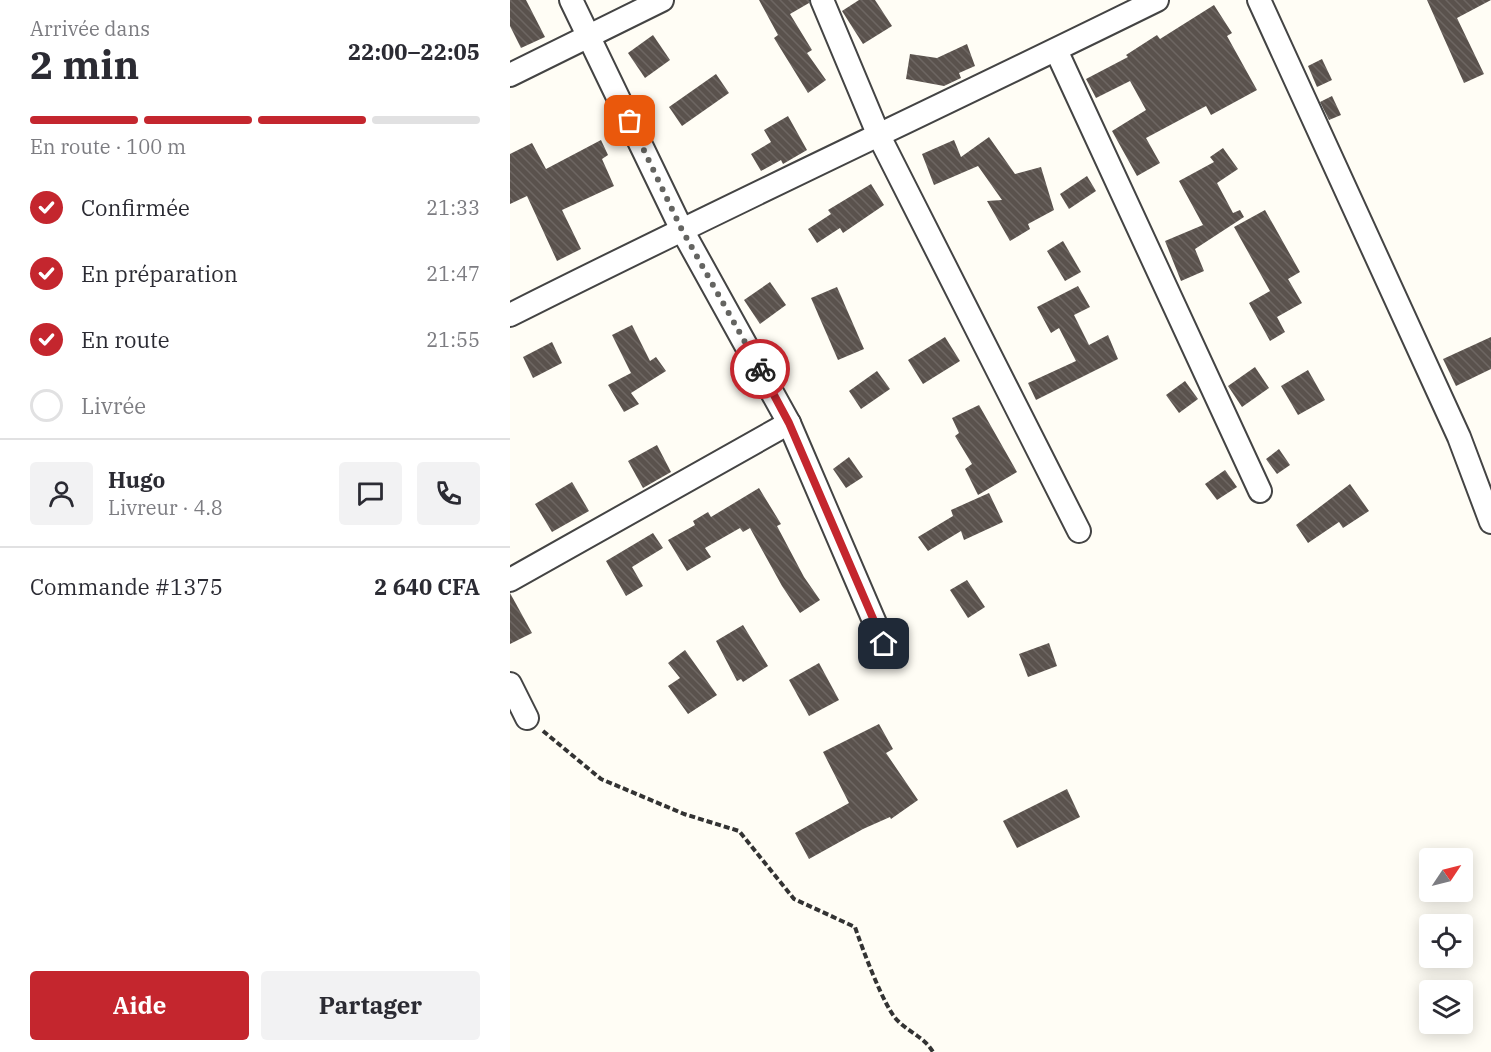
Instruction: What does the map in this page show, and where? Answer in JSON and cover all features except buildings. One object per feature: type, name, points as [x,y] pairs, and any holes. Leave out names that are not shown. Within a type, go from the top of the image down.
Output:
[{"type":"street","points":[[571,0],[681,228],[789,423],[884,644]]},
{"type":"street","points":[[510,75],[662,0]]},
{"type":"street","points":[[822,0],[879,136],[1079,531]]},
{"type":"street","points":[[510,315],[681,228],[879,136],[1157,0]]},
{"type":"street","points":[[1259,0],[1459,437],[1491,522]]},
{"type":"street","points":[[1056,50],[1260,491]]},
{"type":"street","points":[[510,580],[789,423]]},
{"type":"street","points":[[510,684],[527,718]]},
{"type":"path","points":[[527,718],[601,779],[684,814],[740,831],[794,900],[855,927],[863,953],[896,1020],[926,1041],[933,1052]]},
{"type":"way so far","points":[[630,121],[681,228],[760,369]]},
{"type":"route","points":[[760,369],[789,423],[884,644]]}]
